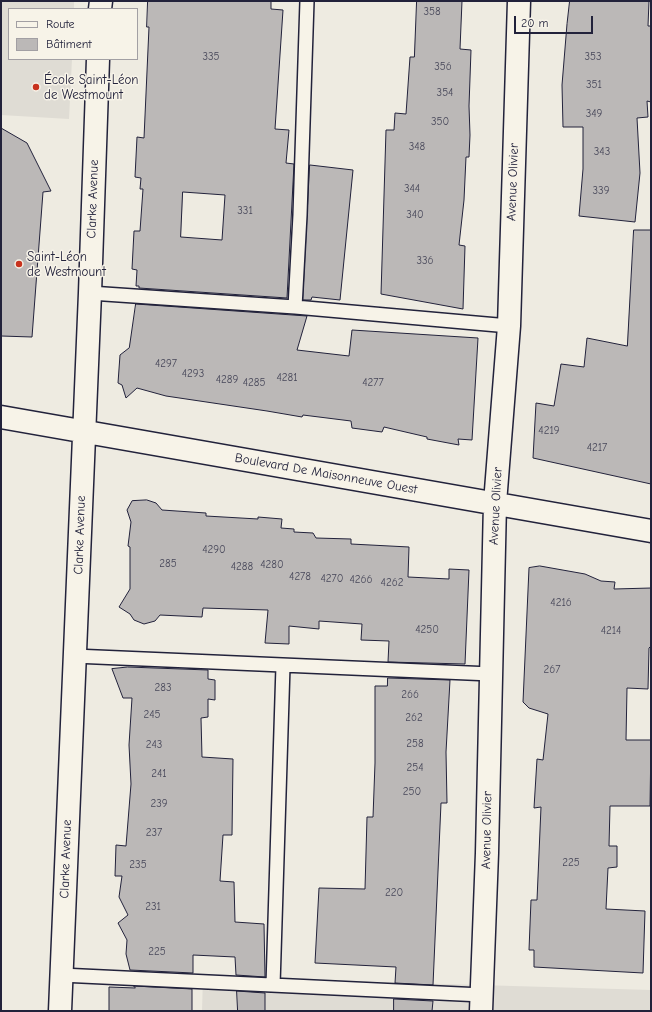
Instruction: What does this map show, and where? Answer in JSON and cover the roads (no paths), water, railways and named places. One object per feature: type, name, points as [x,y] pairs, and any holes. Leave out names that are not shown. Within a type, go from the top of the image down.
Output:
[{"type":"street","name":"Avenue Olivier","points":[[481,1003],[487,853],[495,503],[509,326],[519,1]]},
{"type":"street","name":"Clarke Avenue","points":[[60,1011],[90,293],[98,60]]},
{"type":"street","name":"Boulevard De Maisonneuve Ouest","points":[[1,417],[651,531]]},
{"type":"lane","points":[[295,308],[300,215],[307,1]]},
{"type":"lane","points":[[90,293],[509,326]]},
{"type":"lane","points":[[74,656],[491,674]]},
{"type":"lane","points":[[273,985],[283,666]]},
{"type":"lane","points":[[62,975],[273,985],[481,1003]]},
{"type":"place","name":"École Saint-Léon de Westmount","points":[[36,87]]},
{"type":"place","name":"Saint-Léon de Westmount","points":[[19,264]]}]
